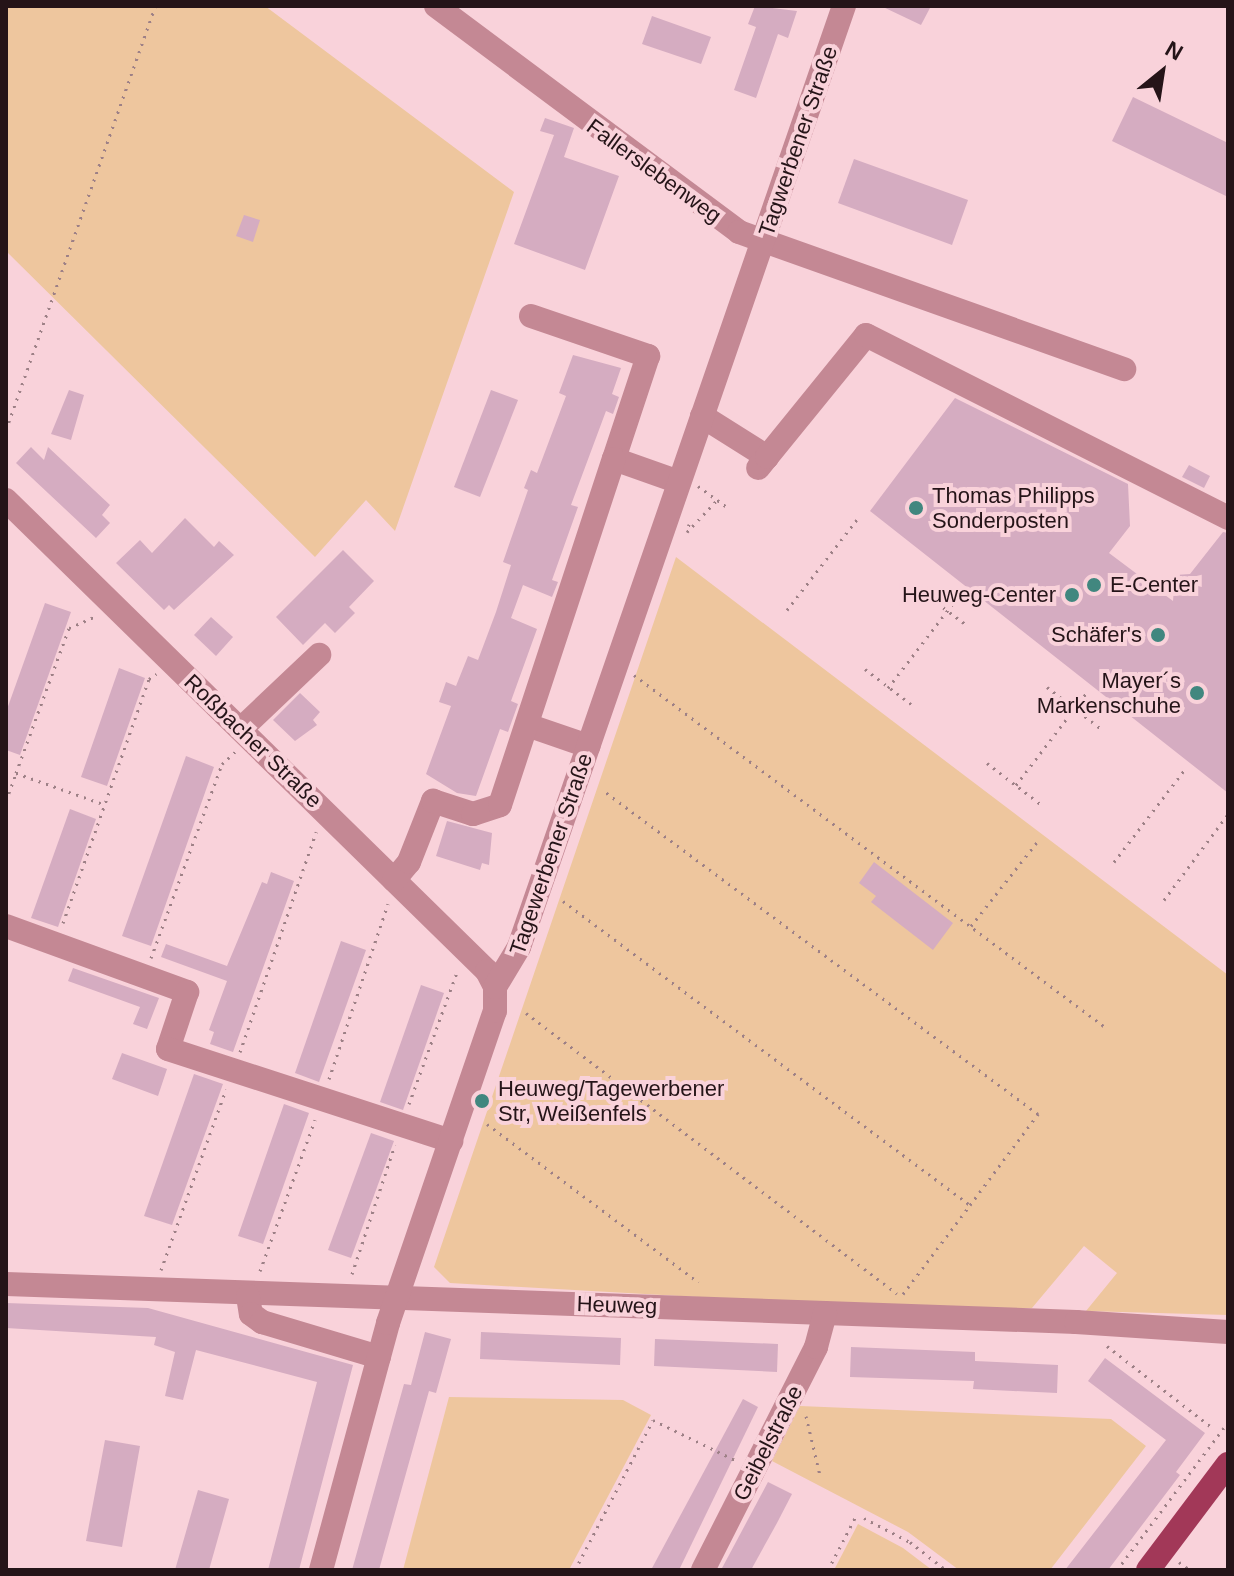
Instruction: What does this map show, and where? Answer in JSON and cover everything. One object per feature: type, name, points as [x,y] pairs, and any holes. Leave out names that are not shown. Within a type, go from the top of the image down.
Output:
[{"type":"main road","points":[[1148,1570],[1228,1464]]},
{"type":"street","name":"Fallerslebenweg","points":[[436,6],[610,140],[737,231],[1124,369]]},
{"type":"street","name":"Tagwerbener Straße","points":[[751,276],[844,6]]},
{"type":"street","name":"Tagewerbener Straße","points":[[321,1570],[396,1299],[495,1011],[495,987],[519,947],[615,667],[690,484],[702,416],[751,276]]},
{"type":"street","points":[[395,881],[409,862],[433,801],[473,814],[500,805],[648,356],[531,316]]},
{"type":"street","points":[[702,416],[762,462],[866,335],[1228,518]]},
{"type":"street","points":[[614,459],[690,484]]},
{"type":"street","name":"Roßbacher Straße","points":[[6,500],[487,971],[495,987]]},
{"type":"street","points":[[246,734],[319,655]]},
{"type":"street","points":[[527,725],[588,746]]},
{"type":"street","points":[[6,926],[187,992],[168,1049],[451,1141]]},
{"type":"street","name":"Heuweg","points":[[6,1284],[250,1296],[1091,1323],[1228,1332]]},
{"type":"street","points":[[250,1296],[251,1314],[262,1322],[379,1357]]},
{"type":"street","name":"Geibelstraße","points":[[703,1570],[819,1340],[825,1313]]},
{"type":"path","points":[[6,430],[155,6]]},
{"type":"path","points":[[690,484],[696,502]]},
{"type":"path","points":[[709,494],[728,508]]},
{"type":"path","points":[[691,517],[687,532],[717,500]]},
{"type":"path","points":[[787,610],[859,517]]},
{"type":"path","points":[[924,593],[968,626]]},
{"type":"path","points":[[888,688],[961,593]]},
{"type":"path","points":[[6,801],[69,628],[115,607]]},
{"type":"path","points":[[56,944],[149,679],[172,662]]},
{"type":"path","points":[[615,667],[633,674],[1105,1027]]},
{"type":"path","points":[[865,669],[911,704]]},
{"type":"path","points":[[1047,687],[1100,728]]},
{"type":"path","points":[[1016,785],[1087,692]]},
{"type":"path","points":[[145,976],[222,764],[246,734]]},
{"type":"path","points":[[987,763],[1043,806]]},
{"type":"path","points":[[1114,862],[1185,769]]},
{"type":"path","points":[[16,773],[103,804]]},
{"type":"path","points":[[526,1013],[901,1296],[1038,1114],[604,791]]},
{"type":"path","points":[[153,1292],[324,810]]},
{"type":"path","points":[[1164,900],[1228,814]]},
{"type":"path","points":[[971,926],[1038,841]]},
{"type":"path","points":[[250,1296],[323,1099],[395,881]]},
{"type":"path","points":[[563,901],[970,1205]]},
{"type":"path","points":[[487,1124],[698,1282]]},
{"type":"path","points":[[1091,1323],[1112,1353],[1214,1429]]},
{"type":"path","points":[[792,1395],[803,1400],[820,1475]]},
{"type":"path","points":[[575,1570],[653,1420],[755,1470]]},
{"type":"path","points":[[1117,1570],[1228,1422]]},
{"type":"path","points":[[828,1570],[857,1514]]},
{"type":"path","points":[[864,1518],[910,1542],[946,1570]]},
{"type":"path","points":[[1181,1563],[1190,1570]]},
{"type":"shaded area","points":[[6,6],[265,6],[514,192],[395,531],[366,500],[315,557],[6,251]]},
{"type":"shaded area","points":[[676,557],[1228,975],[1228,1315],[1086,1311],[1117,1273],[1084,1246],[1032,1308],[893,1308],[450,1283],[434,1267]]},
{"type":"shaded area","points":[[449,1397],[623,1400],[651,1415],[569,1570],[403,1570]]},
{"type":"shaded area","points":[[800,1406],[1111,1419],[1146,1446],[1050,1570],[959,1570],[908,1532],[772,1461]]},
{"type":"shaded area","points":[[858,1524],[903,1548],[932,1570],[834,1570]]},
{"type":"building","points":[[755,6],[797,11],[788,38],[778,34],[756,98],[734,90],[756,27],[748,24]]},
{"type":"building","points":[[881,6],[931,6],[921,25]]},
{"type":"building","points":[[652,16],[711,37],[701,64],[642,44]]},
{"type":"building","points":[[1133,97],[1228,143],[1228,197],[1112,141]]},
{"type":"building","points":[[545,118],[574,128],[564,157],[619,176],[585,270],[514,244],[554,135],[540,131]]},
{"type":"building","points":[[854,159],[968,200],[952,245],[838,203]]},
{"type":"building","points":[[244,215],[260,220],[253,242],[236,236]]},
{"type":"building","points":[[573,355],[621,368],[612,394],[619,397],[613,414],[606,411],[571,505],[578,507],[552,580],[558,582],[552,597],[523,585],[511,618],[537,629],[511,701],[518,704],[508,732],[500,729],[476,796],[457,793],[426,774],[451,706],[439,702],[446,682],[456,686],[468,656],[478,660],[511,565],[503,562],[528,490],[524,488],[531,470],[537,473],[566,396],[559,393]]},
{"type":"building","points":[[69,390],[84,395],[71,440],[51,434]]},
{"type":"building","points":[[491,390],[518,400],[480,497],[454,487]]},
{"type":"building","name":"Heuweg-Center","points":[[955,398],[1128,484],[1130,526],[1109,553],[1173,601],[1175,575],[1190,574],[1223,532],[1228,533],[1228,793],[870,511]]},
{"type":"building","points":[[31,447],[44,460],[48,447],[110,505],[102,515],[110,523],[96,538],[16,463]]},
{"type":"building","points":[[1189,465],[1210,476],[1204,488],[1182,477]]},
{"type":"building","points":[[185,518],[214,547],[219,541],[234,555],[174,610],[169,605],[164,610],[116,563],[140,540],[152,553]]},
{"type":"building","points":[[343,550],[374,581],[349,607],[355,613],[335,633],[325,623],[303,645],[276,617]]},
{"type":"building","points":[[45,603],[71,612],[20,755],[6,750],[6,712]]},
{"type":"building","points":[[211,617],[233,637],[216,656],[194,635]]},
{"type":"building","points":[[119,668],[145,678],[107,786],[81,777]]},
{"type":"building","points":[[300,693],[320,712],[313,720],[317,725],[295,741],[273,720]]},
{"type":"building","points":[[186,756],[214,767],[151,946],[122,936]]},
{"type":"building","points":[[70,809],[96,819],[58,927],[31,918]]},
{"type":"building","points":[[447,821],[492,833],[489,865],[482,863],[480,870],[436,856]]},
{"type":"building","points":[[874,862],[953,923],[933,950],[871,902],[876,896],[859,883]]},
{"type":"building","points":[[271,872],[294,881],[233,1052],[210,1044],[214,1032],[209,1030],[227,981],[161,957],[166,944],[227,966],[262,882],[267,884]]},
{"type":"building","points":[[341,941],[366,950],[319,1082],[295,1073]]},
{"type":"building","points":[[73,968],[159,998],[147,1029],[133,1024],[140,1007],[68,981]]},
{"type":"building","points":[[421,985],[444,993],[403,1110],[380,1102]]},
{"type":"building","points":[[122,1053],[167,1069],[158,1096],[112,1079]]},
{"type":"building","points":[[194,1074],[223,1084],[172,1225],[144,1216]]},
{"type":"building","points":[[284,1104],[309,1113],[263,1244],[238,1236]]},
{"type":"building","points":[[371,1133],[394,1141],[351,1258],[328,1250]]},
{"type":"building","points":[[6,1303],[148,1308],[353,1365],[299,1570],[268,1570],[317,1382],[196,1350],[183,1400],[165,1396],[175,1352],[154,1345],[156,1337],[6,1328]]},
{"type":"building","points":[[425,1332],[451,1339],[436,1393],[429,1391],[379,1570],[352,1570],[404,1384],[411,1385]]},
{"type":"building","points":[[481,1332],[621,1338],[620,1365],[480,1359]]},
{"type":"building","points":[[655,1339],[778,1344],[777,1372],[654,1366]]},
{"type":"building","points":[[851,1347],[975,1352],[975,1361],[1058,1365],[1057,1393],[973,1389],[974,1381],[850,1377]]},
{"type":"building","points":[[1105,1358],[1205,1433],[1176,1472],[1180,1475],[1108,1570],[1065,1570],[1166,1440],[1088,1381]]},
{"type":"building","points":[[743,1399],[758,1407],[679,1570],[651,1570]]},
{"type":"building","points":[[105,1440],[140,1446],[122,1547],[86,1541]]},
{"type":"building","points":[[768,1482],[792,1494],[777,1523],[751,1570],[721,1570]]},
{"type":"building","points":[[198,1490],[229,1499],[209,1570],[175,1570]]},
{"type":"place","name":"Thomas Philipps Sonderposten","points":[[916,508]]},
{"type":"place","name":"E-Center","points":[[1094,585]]},
{"type":"place","name":"Heuweg-Center","points":[[1072,595]]},
{"type":"place","name":"Schäfer's","points":[[1158,635]]},
{"type":"place","name":"Mayer´s Markenschuhe","points":[[1197,693]]},
{"type":"place","name":"Heuweg/Tagewerbener Str, Weißenfels","points":[[482,1101]]}]
